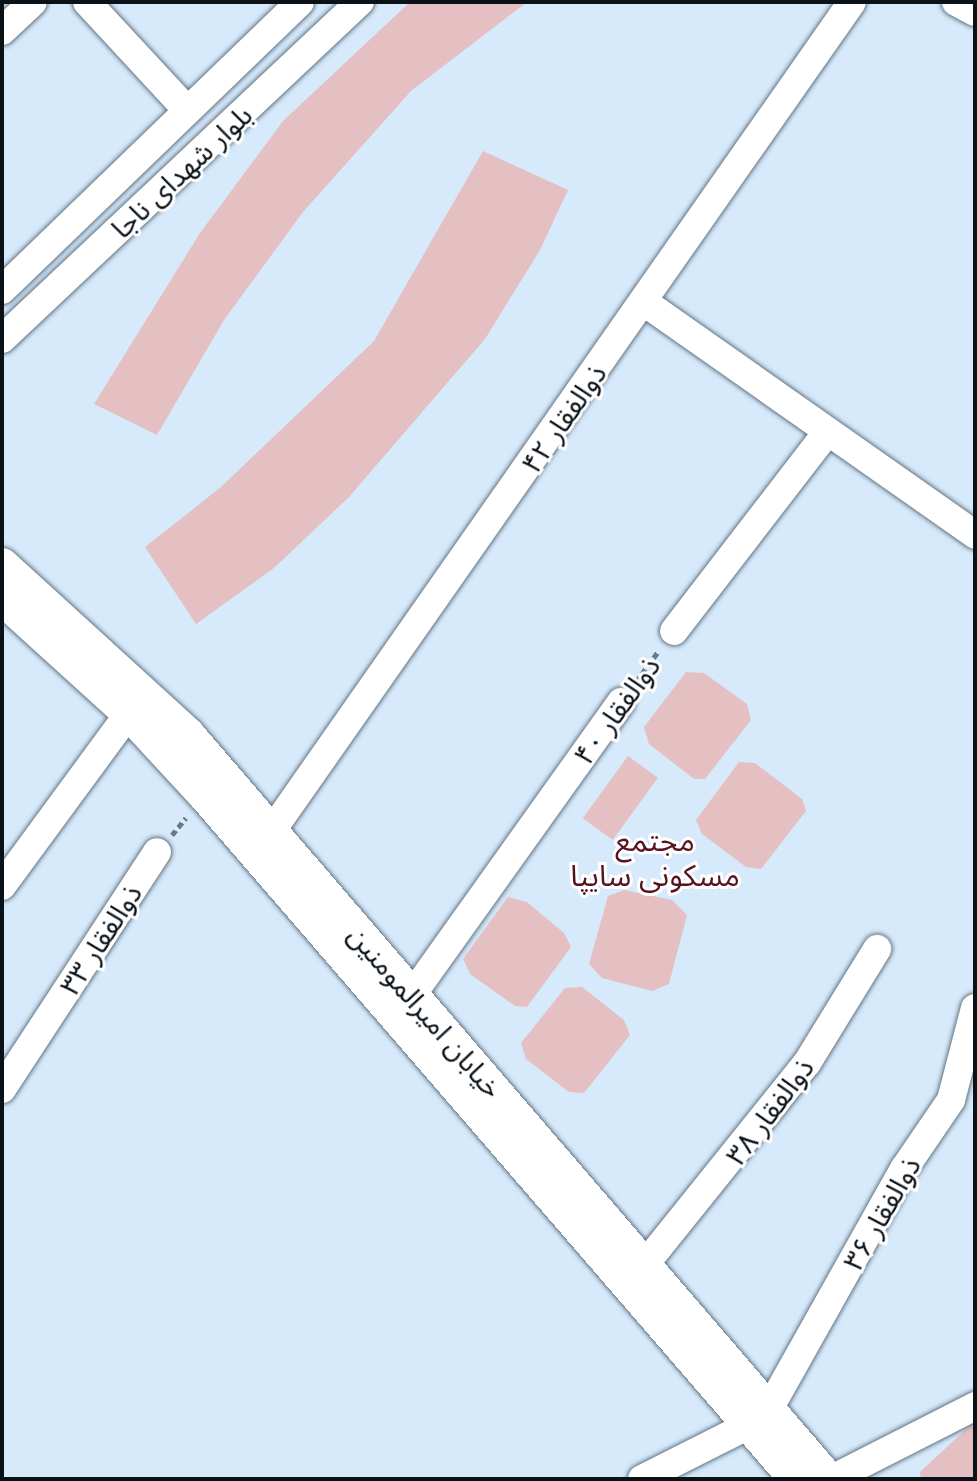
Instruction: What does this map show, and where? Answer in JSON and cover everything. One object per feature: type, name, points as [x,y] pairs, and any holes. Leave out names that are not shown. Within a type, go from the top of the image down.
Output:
[{"type":"main road","name":"خیابان امیرالمومنین","points":[[2,565],[155,700],[646,1263],[758,1418],[796,1479]]},
{"type":"main road","name":"خیابان امیرالمومنین","points":[[2,598],[129,713],[758,1418],[830,1479]]},
{"type":"street","points":[[2,31],[33,2]]},
{"type":"street","points":[[87,2],[186,109]]},
{"type":"street","name":"بلوار شهدای ناجا","points":[[2,290],[300,2]]},
{"type":"street","name":"بلوار شهدای ناجا","points":[[2,339],[360,2]]},
{"type":"street","name":"ذوالفقار ۴۲","points":[[271,832],[852,2]]},
{"type":"street","points":[[956,2],[975,12]]},
{"type":"street","points":[[644,302],[975,535]]},
{"type":"street","name":"ذوالفقار ۴۰","points":[[674,631],[828,431]]},
{"type":"street","name":"ذوالفقار ۴۰","points":[[412,995],[621,702]]},
{"type":"street","points":[[2,886],[129,713]]},
{"type":"street","name":"ذوالفقار ۳۳","points":[[2,1089],[157,852]]},
{"type":"street","name":"ذوالفقار ۳۸","points":[[646,1263],[807,1063],[877,949]]},
{"type":"street","name":"ذوالفقار ۳۶","points":[[758,1418],[904,1169],[951,1100],[975,1008]]},
{"type":"street","points":[[830,1479],[975,1406]]},
{"type":"street","points":[[642,1479],[758,1418]]},
{"type":"path","name":"ذوالفقار ۴۰","points":[[621,702],[674,631]]},
{"type":"path","name":"ذوالفقار ۳۳","points":[[157,852],[205,795]]},
{"type":"building","points":[[410,2],[527,2],[411,91],[303,212],[224,320],[157,435],[94,404],[200,233],[283,121]]},
{"type":"building","points":[[483,151],[568,190],[540,250],[485,339],[349,497],[274,568],[196,624],[145,547],[221,487],[374,341]]},
{"type":"building","points":[[686,672],[704,673],[747,704],[751,720],[705,779],[694,779],[649,744],[644,727]]},
{"type":"building","points":[[628,756],[658,778],[613,840],[583,818]]},
{"type":"building","points":[[739,762],[755,763],[802,799],[806,811],[761,869],[746,867],[702,834],[696,820]]},
{"type":"building","points":[[624,890],[672,900],[687,915],[669,984],[652,991],[602,978],[589,964],[608,896]]},
{"type":"building","points":[[508,897],[527,902],[564,933],[571,947],[527,1007],[515,1006],[470,974],[463,959]]},
{"type":"building","points":[[582,987],[624,1020],[630,1035],[584,1093],[569,1092],[526,1059],[521,1043],[565,988]]},
{"type":"building","points":[[975,1421],[975,1479],[921,1479],[920,1472]]},
{"type":"district","name":"مجتمع مسکونی سایپا","points":[[655,856]]}]
